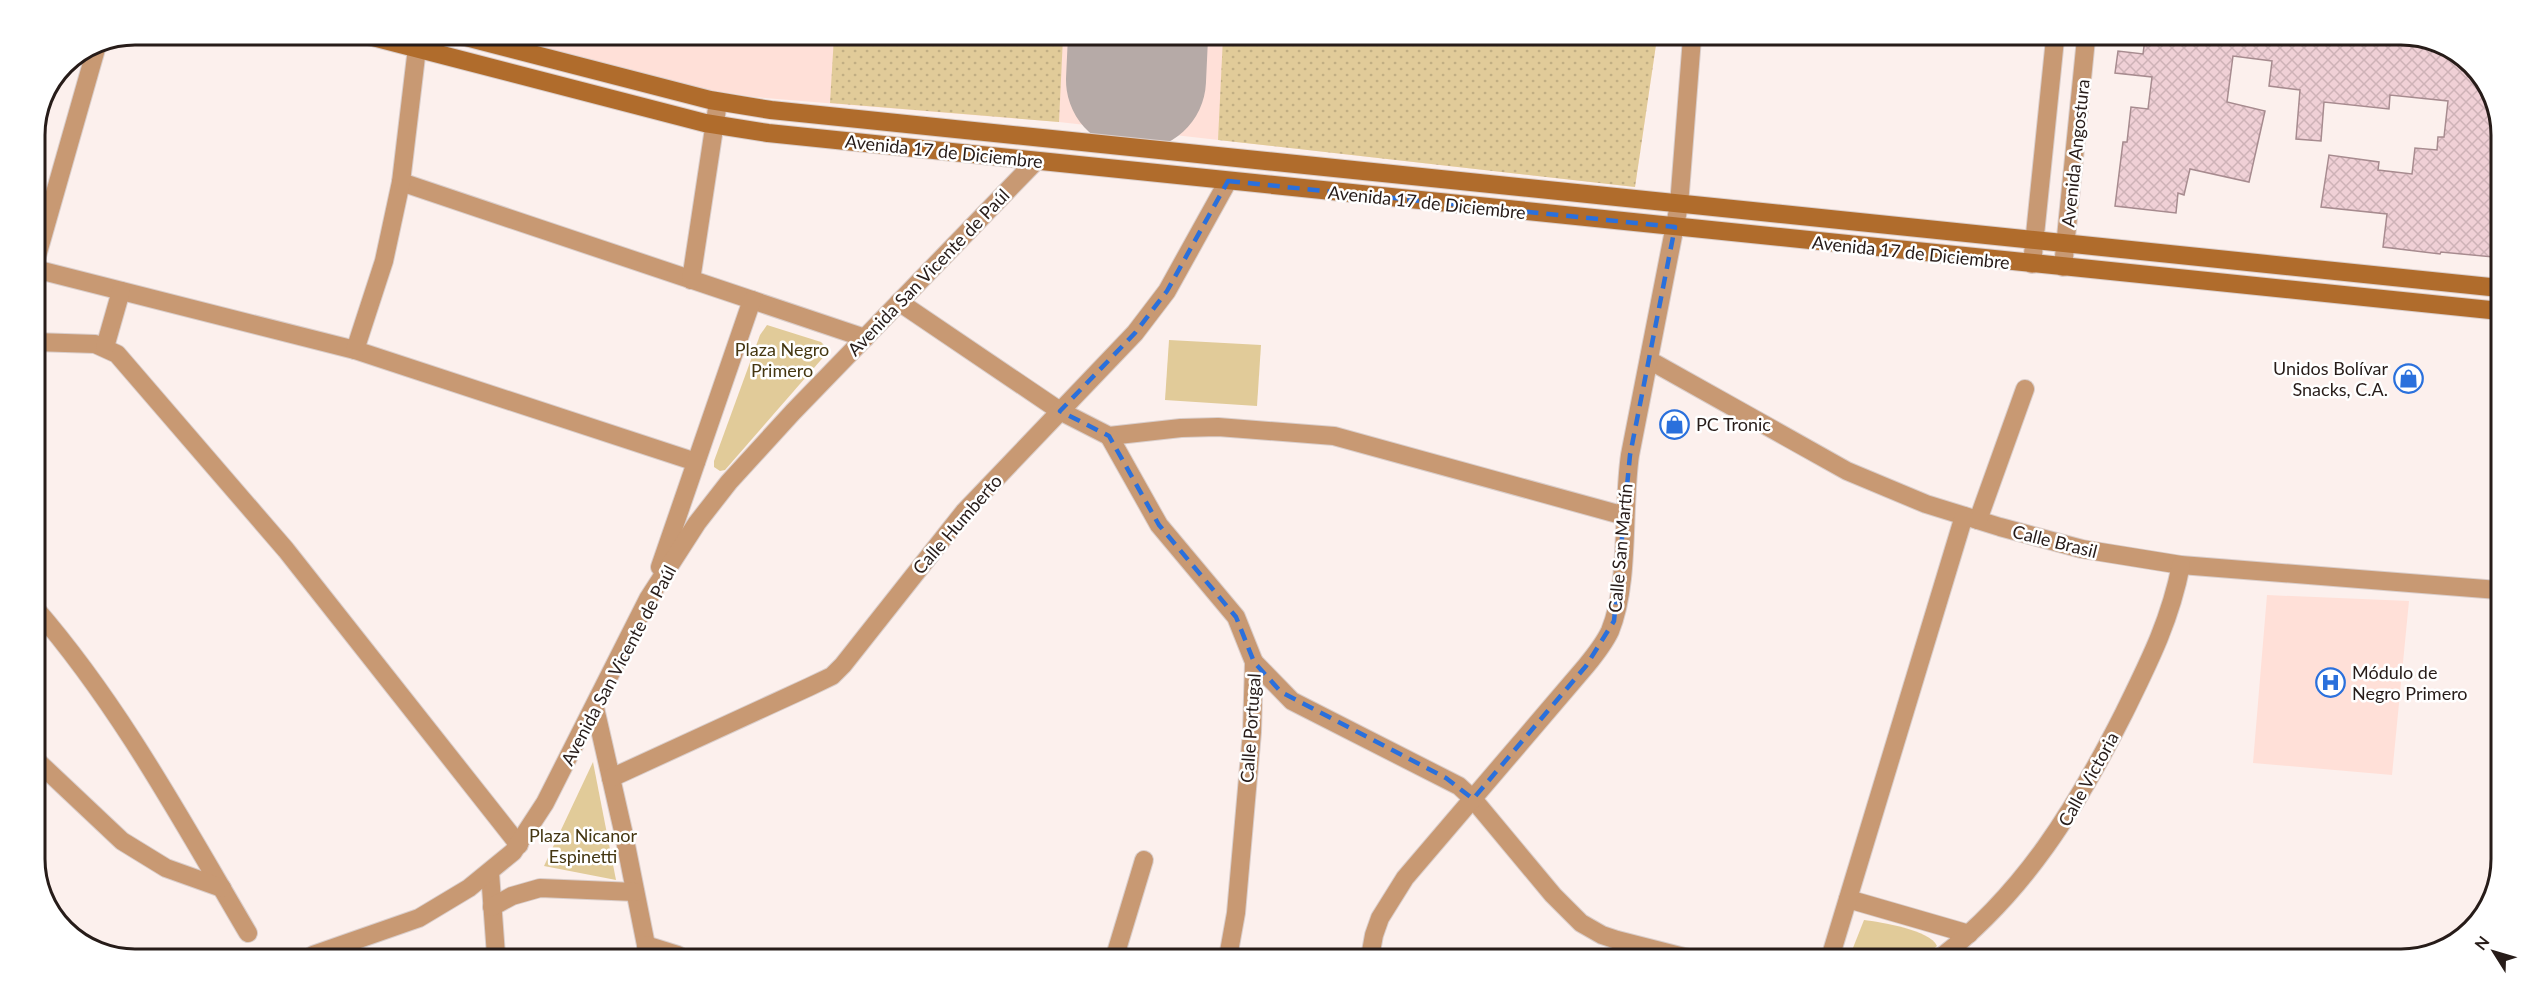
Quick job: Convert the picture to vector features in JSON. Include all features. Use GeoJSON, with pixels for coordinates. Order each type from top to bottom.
{"type":"FeatureCollection","features":[{"type":"Feature","properties":{"kind":"street","name":"Avenida 17 de Diciembre"},"geometry":{"type":"LineString","coordinates":[[405,45],[714,124],[768,133],[2491,310]]}},
{"type":"Feature","properties":{"kind":"street","name":"Avenida 17 de Diciembre"},"geometry":{"type":"LineString","coordinates":[[497,45],[718,102],[783,111],[2491,287]]}},
{"type":"Feature","properties":{"kind":"street","name":"Calle San Martín"},"geometry":{"type":"LineString","coordinates":[[1371,949],[1374,935],[1389,901],[1431,845],[1515,752],[1604,643],[1614,621],[1624,550],[1627,476],[1679,205],[1691,45]]}},
{"type":"Feature","properties":{"kind":"street","name":"Avenida Angostura"},"geometry":{"type":"LineString","coordinates":[[2032,264],[2054,45]]}},
{"type":"Feature","properties":{"kind":"street","name":"Avenida Angostura"},"geometry":{"type":"LineString","coordinates":[[2063,267],[2085,45]]}},
{"type":"Feature","properties":{"kind":"street"},"geometry":{"type":"LineString","coordinates":[[355,350],[384,261],[402,182],[417,48]]}},
{"type":"Feature","properties":{"kind":"street"},"geometry":{"type":"LineString","coordinates":[[45,227],[94,55]]}},
{"type":"Feature","properties":{"kind":"street"},"geometry":{"type":"LineString","coordinates":[[691,280],[718,102]]}},
{"type":"Feature","properties":{"kind":"street","name":"Avenida San Vicente de Paúl"},"geometry":{"type":"LineString","coordinates":[[330,949],[419,918],[452,900],[490,873],[519,845],[545,803],[648,600],[677,553],[729,482],[1035,161]]}},
{"type":"Feature","properties":{"kind":"street","name":"Calle Humberto"},"geometry":{"type":"LineString","coordinates":[[611,778],[832,676],[857,650],[958,519],[1136,333],[1200,235],[1228,181]]}},
{"type":"Feature","properties":{"kind":"street"},"geometry":{"type":"LineString","coordinates":[[402,182],[865,338]]}},
{"type":"Feature","properties":{"kind":"street"},"geometry":{"type":"LineString","coordinates":[[45,272],[355,350],[696,462]]}},
{"type":"Feature","properties":{"kind":"street"},"geometry":{"type":"LineString","coordinates":[[105,347],[121,291]]}},
{"type":"Feature","properties":{"kind":"street"},"geometry":{"type":"LineString","coordinates":[[648,600],[752,300]]}},
{"type":"Feature","properties":{"kind":"street"},"geometry":{"type":"LineString","coordinates":[[899,302],[1060,411],[1109,436],[1181,428],[1218,427],[1334,436],[1625,516]]}},
{"type":"Feature","properties":{"kind":"street"},"geometry":{"type":"LineString","coordinates":[[45,342],[86,342],[105,347],[117,354],[286,550],[519,845]]}},
{"type":"Feature","properties":{"kind":"street","name":"Calle Brasil"},"geometry":{"type":"LineString","coordinates":[[1649,360],[1847,471],[1926,504],[2082,549],[2181,565],[2491,589]]}},
{"type":"Feature","properties":{"kind":"street"},"geometry":{"type":"LineString","coordinates":[[1833,949],[1971,518],[2025,389]]}},
{"type":"Feature","properties":{"kind":"street","name":"Calle Portugal"},"geometry":{"type":"LineString","coordinates":[[1109,436],[1159,525],[1236,617],[1254,662],[1251,732],[1236,913],[1229,949]]}},
{"type":"Feature","properties":{"kind":"street","name":"Calle Victoria"},"geometry":{"type":"LineString","coordinates":[[1951,949],[2012,891],[2039,858],[2074,806],[2105,750],[2158,643],[2174,598],[2181,565]]}},
{"type":"Feature","properties":{"kind":"street"},"geometry":{"type":"LineString","coordinates":[[45,629],[98,688],[126,730],[248,933]]}},
{"type":"Feature","properties":{"kind":"street"},"geometry":{"type":"LineString","coordinates":[[1254,662],[1292,701],[1459,786],[1473,799],[1553,896],[1581,923],[1602,935],[1652,949]]}},
{"type":"Feature","properties":{"kind":"street"},"geometry":{"type":"LineString","coordinates":[[595,708],[647,949]]}},
{"type":"Feature","properties":{"kind":"street"},"geometry":{"type":"LineString","coordinates":[[45,768],[122,841],[166,868],[222,888]]}},
{"type":"Feature","properties":{"kind":"street"},"geometry":{"type":"LineString","coordinates":[[1117,949],[1144,860]]}},
{"type":"Feature","properties":{"kind":"street"},"geometry":{"type":"LineString","coordinates":[[490,873],[496,949]]}},
{"type":"Feature","properties":{"kind":"street"},"geometry":{"type":"LineString","coordinates":[[492,907],[518,894],[540,888],[635,892]]}},
{"type":"Feature","properties":{"kind":"street"},"geometry":{"type":"LineString","coordinates":[[1848,899],[1969,934]]}},
{"type":"Feature","properties":{"kind":"highlighted area"},"geometry":{"type":"Polygon","coordinates":[[[1228,181],[1675,227],[1630,455],[1614,621],[1586,666],[1473,799],[1446,778],[1281,692],[1254,662],[1236,617],[1159,525],[1109,436],[1060,411],[1135,333],[1167,291],[1228,181]]]}},
{"type":"Feature","properties":{"kind":"shaded area"},"geometry":{"type":"Polygon","coordinates":[[[531,45],[1656,45],[1635,187],[1059,122],[754,97],[707,90],[531,45]]]}},
{"type":"Feature","properties":{"kind":"shaded area","name":"Módulo de Negro Primero"},"geometry":{"type":"Polygon","coordinates":[[[2267,595],[2409,601],[2392,775],[2253,763],[2267,595]]]}},
{"type":"Feature","properties":{"kind":"green space"},"geometry":{"type":"Polygon","coordinates":[[[833,45],[1063,45],[1059,122],[830,103],[833,45]]]}},
{"type":"Feature","properties":{"kind":"green space"},"geometry":{"type":"Polygon","coordinates":[[[1223,45],[1656,45],[1635,187],[1218,140],[1223,45]]]}},
{"type":"Feature","properties":{"kind":"green space","name":"Plaza Negro Primero"},"geometry":{"type":"Polygon","coordinates":[[[767,325],[821,342],[827,348],[827,353],[725,470],[720,471],[714,467],[714,461],[760,335],[767,325]]]}},
{"type":"Feature","properties":{"kind":"green space"},"geometry":{"type":"Polygon","coordinates":[[[1169,340],[1261,345],[1257,406],[1165,400],[1169,340]]]}},
{"type":"Feature","properties":{"kind":"green space","name":"Plaza Nicanor Espinetti"},"geometry":{"type":"Polygon","coordinates":[[[593,762],[616,880],[544,866],[593,762]]]}},
{"type":"Feature","properties":{"kind":"green space"},"geometry":{"type":"Polygon","coordinates":[[[1864,920],[1915,931],[1933,940],[1937,946],[1934,949],[1853,949],[1864,920]]]}},
{"type":"Feature","properties":{"kind":"building"},"geometry":{"type":"Polygon","coordinates":[[[2144,45],[2401,45],[2430,50],[2446,57],[2465,71],[2472,80],[2484,101],[2489,118],[2491,129],[2491,257],[2441,252],[2440,254],[2383,247],[2387,214],[2321,207],[2329,155],[2379,162],[2378,170],[2412,174],[2415,148],[2437,150],[2438,137],[2444,137],[2448,101],[2390,95],[2389,109],[2324,102],[2321,141],[2296,139],[2300,90],[2269,86],[2272,61],[2233,56],[2227,102],[2265,111],[2249,182],[2190,169],[2184,195],[2178,193],[2176,213],[2115,206],[2123,142],[2127,142],[2131,107],[2148,109],[2152,77],[2115,73],[2118,51],[2143,54],[2144,45]]]}},
{"type":"Feature","properties":{"kind":"runway"},"geometry":{"type":"LineString","coordinates":[[1136,80],[1138,45]]}},
{"type":"Feature","properties":{"kind":"place","name":"Unidos Bolívar Snacks, C.A."},"geometry":{"type":"Point","coordinates":[2409,378]}},
{"type":"Feature","properties":{"kind":"place","name":"PC Tronic"},"geometry":{"type":"Point","coordinates":[1675,424]}},
{"type":"Feature","properties":{"kind":"place","name":"Módulo de Negro Primero"},"geometry":{"type":"Point","coordinates":[2331,682]}}]}
